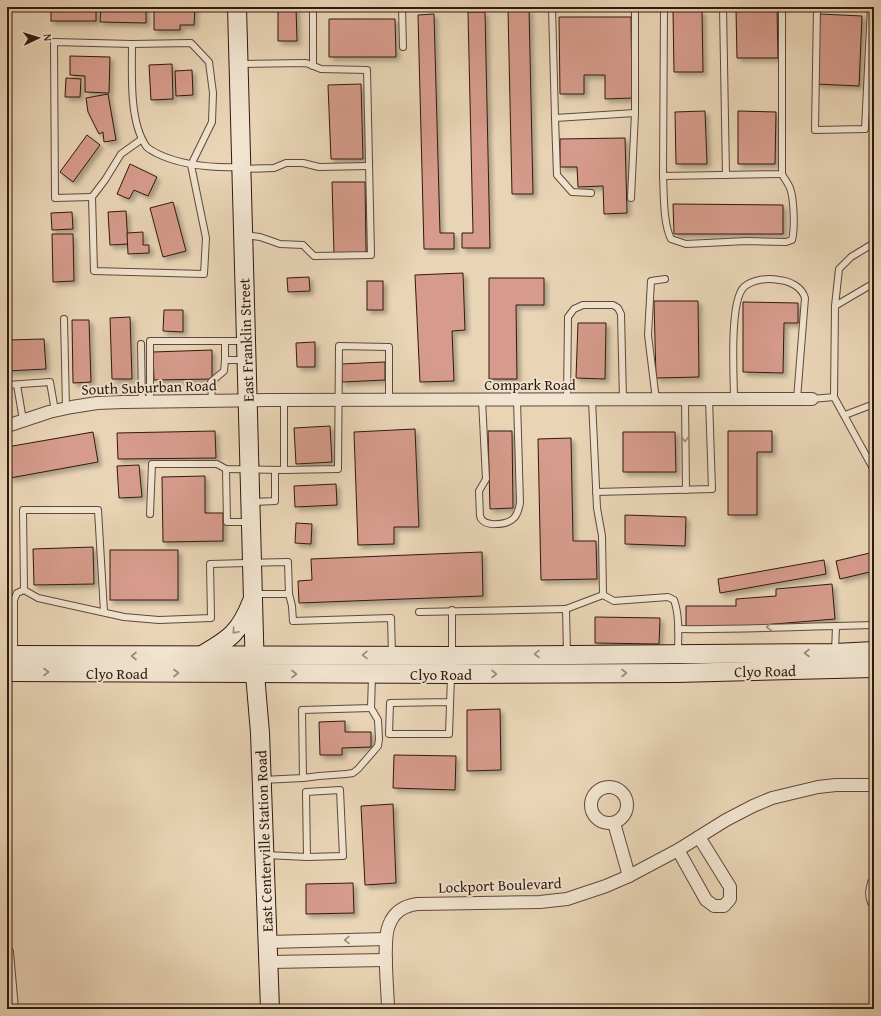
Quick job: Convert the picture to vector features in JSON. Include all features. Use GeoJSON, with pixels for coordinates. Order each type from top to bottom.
{"type":"FeatureCollection","features":[{"type":"Feature","properties":{"kind":"street","name":"East Franklin Street"},"geometry":{"type":"LineString","coordinates":[[237,7],[255,656],[254,674]]}},
{"type":"Feature","properties":{"kind":"street","name":"Compark Road"},"geometry":{"type":"LineString","coordinates":[[248,400],[812,399]]}},
{"type":"Feature","properties":{"kind":"street","name":"South Suburban Road"},"geometry":{"type":"LineString","coordinates":[[7,426],[60,410],[97,403],[248,400]]}},
{"type":"Feature","properties":{"kind":"street"},"geometry":{"type":"LineString","coordinates":[[201,656],[224,642],[235,632],[246,616],[253,596]]}},
{"type":"Feature","properties":{"kind":"street","name":"Clyo Road"},"geometry":{"type":"LineString","coordinates":[[835,661],[874,651]]}},
{"type":"Feature","properties":{"kind":"street","name":"Clyo Road"},"geometry":{"type":"LineString","coordinates":[[10,655],[452,656],[568,654],[678,663]]}},
{"type":"Feature","properties":{"kind":"street","name":"Clyo Road"},"geometry":{"type":"LineString","coordinates":[[7,672],[451,674],[678,663],[835,661],[874,668]]}},
{"type":"Feature","properties":{"kind":"street","name":"East Centerville Station Road"},"geometry":{"type":"LineString","coordinates":[[254,674],[260,733],[270,1009]]}},
{"type":"Feature","properties":{"kind":"street","name":"Lockport Boulevard"},"geometry":{"type":"LineString","coordinates":[[388,1009],[386,939],[388,926],[392,918],[401,908],[406,905],[540,902],[584,894],[629,876],[678,850],[726,820],[772,798],[818,787],[836,785],[874,785]]}},
{"type":"Feature","properties":{"kind":"street"},"geometry":{"type":"LineString","coordinates":[[614,823],[629,876]]}},
{"type":"Feature","properties":{"kind":"street"},"geometry":{"type":"LineString","coordinates":[[678,850],[706,900],[714,906],[724,906],[730,899],[730,887],[699,837]]}},
{"type":"Feature","properties":{"kind":"street"},"geometry":{"type":"LineString","coordinates":[[874,883],[872,889],[874,902]]}},
{"type":"Feature","properties":{"kind":"street"},"geometry":{"type":"LineString","coordinates":[[268,942],[386,939]]}},
{"type":"Feature","properties":{"kind":"street"},"geometry":{"type":"LineString","coordinates":[[7,952],[12,1009]]}},
{"type":"Feature","properties":{"kind":"street"},"geometry":{"type":"LineString","coordinates":[[269,962],[386,960]]}},
{"type":"Feature","properties":{"kind":"lane"},"geometry":{"type":"LineString","coordinates":[[313,7],[313,66]]}},
{"type":"Feature","properties":{"kind":"lane"},"geometry":{"type":"LineString","coordinates":[[402,7],[403,47]]}},
{"type":"Feature","properties":{"kind":"lane"},"geometry":{"type":"LineString","coordinates":[[552,7],[557,175],[572,192],[591,193]]}},
{"type":"Feature","properties":{"kind":"lane"},"geometry":{"type":"LineString","coordinates":[[631,198],[635,113],[635,7]]}},
{"type":"Feature","properties":{"kind":"lane"},"geometry":{"type":"LineString","coordinates":[[664,7],[663,176],[666,220],[668,233],[671,239],[686,244],[747,241],[786,242],[792,240],[794,233],[790,189],[782,174],[782,7]]}},
{"type":"Feature","properties":{"kind":"lane"},"geometry":{"type":"LineString","coordinates":[[723,7],[726,175]]}},
{"type":"Feature","properties":{"kind":"lane"},"geometry":{"type":"LineString","coordinates":[[817,7],[815,130],[865,129],[871,7]]}},
{"type":"Feature","properties":{"kind":"lane"},"geometry":{"type":"LineString","coordinates":[[92,197],[55,198],[54,42],[132,44],[191,43],[209,62],[213,93],[212,122],[192,165],[206,238],[204,274],[94,271],[92,197],[105,180],[121,154],[142,138]]}},
{"type":"Feature","properties":{"kind":"lane"},"geometry":{"type":"LineString","coordinates":[[132,44],[132,77],[135,121],[146,148],[165,157],[192,165],[216,168],[274,168],[286,163],[319,167],[369,166]]}},
{"type":"Feature","properties":{"kind":"lane"},"geometry":{"type":"LineString","coordinates":[[239,64],[306,63],[321,69],[367,70],[371,255],[314,256],[303,246],[280,244],[260,236],[243,235]]}},
{"type":"Feature","properties":{"kind":"lane"},"geometry":{"type":"LineString","coordinates":[[555,118],[635,113]]}},
{"type":"Feature","properties":{"kind":"lane"},"geometry":{"type":"LineString","coordinates":[[663,176],[782,174]]}},
{"type":"Feature","properties":{"kind":"lane"},"geometry":{"type":"LineString","coordinates":[[874,244],[851,257],[839,268],[835,306],[834,397],[874,470]]}},
{"type":"Feature","properties":{"kind":"lane"},"geometry":{"type":"LineString","coordinates":[[656,400],[648,335],[651,281],[665,279]]}},
{"type":"Feature","properties":{"kind":"lane"},"geometry":{"type":"LineString","coordinates":[[734,399],[736,304],[739,295],[750,283],[770,279],[782,280],[794,284],[803,291],[805,298],[797,399]]}},
{"type":"Feature","properties":{"kind":"lane"},"geometry":{"type":"LineString","coordinates":[[835,306],[874,284]]}},
{"type":"Feature","properties":{"kind":"lane"},"geometry":{"type":"LineString","coordinates":[[567,400],[568,317],[574,309],[583,305],[613,305],[618,308],[621,314],[622,400]]}},
{"type":"Feature","properties":{"kind":"lane"},"geometry":{"type":"LineString","coordinates":[[60,410],[64,319]]}},
{"type":"Feature","properties":{"kind":"lane"},"geometry":{"type":"LineString","coordinates":[[146,402],[150,341],[246,341]]}},
{"type":"Feature","properties":{"kind":"lane"},"geometry":{"type":"LineString","coordinates":[[212,401],[211,382],[224,372],[225,341]]}},
{"type":"Feature","properties":{"kind":"lane"},"geometry":{"type":"LineString","coordinates":[[141,344],[146,402]]}},
{"type":"Feature","properties":{"kind":"lane"},"geometry":{"type":"LineString","coordinates":[[150,514],[152,464],[217,464],[226,469],[338,469],[339,346],[389,347],[388,400]]}},
{"type":"Feature","properties":{"kind":"lane"},"geometry":{"type":"LineString","coordinates":[[225,360],[246,360]]}},
{"type":"Feature","properties":{"kind":"lane"},"geometry":{"type":"LineString","coordinates":[[7,385],[50,382],[60,410]]}},
{"type":"Feature","properties":{"kind":"lane"},"geometry":{"type":"LineString","coordinates":[[17,385],[24,420]]}},
{"type":"Feature","properties":{"kind":"lane"},"geometry":{"type":"LineString","coordinates":[[812,399],[834,397]]}},
{"type":"Feature","properties":{"kind":"lane"},"geometry":{"type":"LineString","coordinates":[[284,400],[284,470]]}},
{"type":"Feature","properties":{"kind":"lane"},"geometry":{"type":"LineString","coordinates":[[482,400],[486,479],[479,491],[480,516],[481,520],[491,524],[504,523],[514,518],[520,503],[517,400]]}},
{"type":"Feature","properties":{"kind":"lane"},"geometry":{"type":"LineString","coordinates":[[592,400],[596,508],[602,536],[603,595]]}},
{"type":"Feature","properties":{"kind":"lane"},"geometry":{"type":"LineString","coordinates":[[685,400],[686,490]]}},
{"type":"Feature","properties":{"kind":"lane"},"geometry":{"type":"LineString","coordinates":[[596,492],[712,489],[708,400]]}},
{"type":"Feature","properties":{"kind":"lane"},"geometry":{"type":"LineString","coordinates":[[845,415],[874,404]]}},
{"type":"Feature","properties":{"kind":"lane"},"geometry":{"type":"LineString","coordinates":[[226,469],[227,522],[251,522]]}},
{"type":"Feature","properties":{"kind":"lane"},"geometry":{"type":"LineString","coordinates":[[250,502],[276,501],[275,470]]}},
{"type":"Feature","properties":{"kind":"lane"},"geometry":{"type":"LineString","coordinates":[[24,590],[23,510],[98,510],[104,612]]}},
{"type":"Feature","properties":{"kind":"lane"},"geometry":{"type":"LineString","coordinates":[[24,590],[38,598],[104,612],[124,618],[159,620],[211,618],[210,564],[288,562],[289,594],[292,606],[293,621],[391,618],[392,655]]}},
{"type":"Feature","properties":{"kind":"lane"},"geometry":{"type":"LineString","coordinates":[[10,655],[10,614],[17,593],[24,590]]}},
{"type":"Feature","properties":{"kind":"lane"},"geometry":{"type":"LineString","coordinates":[[253,596],[289,594]]}},
{"type":"Feature","properties":{"kind":"lane"},"geometry":{"type":"LineString","coordinates":[[419,612],[452,610],[566,609],[603,595],[614,601],[668,597],[674,600],[677,607],[678,663]]}},
{"type":"Feature","properties":{"kind":"lane"},"geometry":{"type":"LineString","coordinates":[[566,609],[568,654]]}},
{"type":"Feature","properties":{"kind":"lane"},"geometry":{"type":"LineString","coordinates":[[452,610],[452,656]]}},
{"type":"Feature","properties":{"kind":"lane"},"geometry":{"type":"LineString","coordinates":[[678,629],[736,630],[775,627],[874,625]]}},
{"type":"Feature","properties":{"kind":"lane"},"geometry":{"type":"LineString","coordinates":[[835,661],[836,626]]}},
{"type":"Feature","properties":{"kind":"lane"},"geometry":{"type":"LineString","coordinates":[[261,780],[346,774],[353,773],[358,769],[378,746],[378,720],[371,708],[372,674]]}},
{"type":"Feature","properties":{"kind":"lane"},"geometry":{"type":"LineString","coordinates":[[450,702],[390,703],[390,734],[449,734],[451,674]]}},
{"type":"Feature","properties":{"kind":"lane"},"geometry":{"type":"LineString","coordinates":[[304,778],[302,710],[371,708]]}},
{"type":"Feature","properties":{"kind":"lane"},"geometry":{"type":"LineString","coordinates":[[264,855],[307,857],[343,856],[340,790],[306,792],[307,857]]}},
{"type":"Feature","properties":{"kind":"building"},"geometry":{"type":"Polygon","coordinates":[[[51,7],[96,7],[96,21],[51,21],[51,7]]]}},
{"type":"Feature","properties":{"kind":"building"},"geometry":{"type":"Polygon","coordinates":[[[101,7],[146,7],[146,23],[100,22],[101,7]]]}},
{"type":"Feature","properties":{"kind":"building"},"geometry":{"type":"Polygon","coordinates":[[[176,7],[195,7],[194,25],[180,25],[180,30],[154,30],[154,9],[176,10],[176,7]]]}},
{"type":"Feature","properties":{"kind":"building"},"geometry":{"type":"Polygon","coordinates":[[[278,7],[296,7],[297,41],[278,41],[278,7]]]}},
{"type":"Feature","properties":{"kind":"building"},"geometry":{"type":"Polygon","coordinates":[[[777,8],[778,58],[737,58],[736,9],[777,8]]]}},
{"type":"Feature","properties":{"kind":"building"},"geometry":{"type":"Polygon","coordinates":[[[508,9],[529,9],[533,194],[512,194],[508,9]]]}},
{"type":"Feature","properties":{"kind":"building"},"geometry":{"type":"Polygon","coordinates":[[[673,11],[702,11],[703,72],[674,72],[673,11]]]}},
{"type":"Feature","properties":{"kind":"building"},"geometry":{"type":"Polygon","coordinates":[[[468,12],[485,12],[490,248],[462,248],[462,233],[473,233],[468,12]]]}},
{"type":"Feature","properties":{"kind":"building"},"geometry":{"type":"Polygon","coordinates":[[[434,14],[440,233],[454,233],[454,249],[424,249],[418,15],[434,14]]]}},
{"type":"Feature","properties":{"kind":"building"},"geometry":{"type":"Polygon","coordinates":[[[820,14],[862,16],[859,86],[816,84],[820,14]]]}},
{"type":"Feature","properties":{"kind":"building"},"geometry":{"type":"Polygon","coordinates":[[[559,17],[631,17],[632,98],[605,99],[605,75],[584,75],[584,94],[560,94],[559,17]]]}},
{"type":"Feature","properties":{"kind":"building"},"geometry":{"type":"Polygon","coordinates":[[[329,19],[395,19],[396,57],[329,57],[329,19]]]}},
{"type":"Feature","properties":{"kind":"building"},"geometry":{"type":"Polygon","coordinates":[[[70,56],[110,57],[109,93],[85,92],[85,76],[70,75],[70,56]]]}},
{"type":"Feature","properties":{"kind":"building"},"geometry":{"type":"Polygon","coordinates":[[[172,64],[173,99],[151,100],[149,65],[172,64]]]}},
{"type":"Feature","properties":{"kind":"building"},"geometry":{"type":"Polygon","coordinates":[[[192,70],[193,95],[176,96],[175,71],[192,70]]]}},
{"type":"Feature","properties":{"kind":"building"},"geometry":{"type":"Polygon","coordinates":[[[66,78],[81,79],[80,97],[65,97],[66,78]]]}},
{"type":"Feature","properties":{"kind":"building"},"geometry":{"type":"Polygon","coordinates":[[[361,84],[363,159],[331,159],[328,85],[361,84]]]}},
{"type":"Feature","properties":{"kind":"building"},"geometry":{"type":"Polygon","coordinates":[[[108,94],[116,140],[104,142],[103,132],[99,134],[88,112],[86,98],[108,94]]]}},
{"type":"Feature","properties":{"kind":"building"},"geometry":{"type":"Polygon","coordinates":[[[705,111],[707,164],[676,164],[675,112],[705,111]]]}},
{"type":"Feature","properties":{"kind":"building"},"geometry":{"type":"Polygon","coordinates":[[[738,111],[776,112],[775,164],[738,164],[738,111]]]}},
{"type":"Feature","properties":{"kind":"building"},"geometry":{"type":"Polygon","coordinates":[[[87,135],[100,145],[73,182],[60,172],[87,135]]]}},
{"type":"Feature","properties":{"kind":"building"},"geometry":{"type":"Polygon","coordinates":[[[625,138],[627,213],[604,214],[603,186],[578,187],[577,167],[560,167],[560,139],[625,138]]]}},
{"type":"Feature","properties":{"kind":"building"},"geometry":{"type":"Polygon","coordinates":[[[130,164],[157,177],[148,196],[134,190],[129,199],[117,194],[130,164]]]}},
{"type":"Feature","properties":{"kind":"building"},"geometry":{"type":"Polygon","coordinates":[[[332,182],[365,182],[366,253],[334,254],[332,182]]]}},
{"type":"Feature","properties":{"kind":"building"},"geometry":{"type":"Polygon","coordinates":[[[173,202],[186,251],[163,257],[150,208],[173,202]]]}},
{"type":"Feature","properties":{"kind":"building"},"geometry":{"type":"Polygon","coordinates":[[[673,204],[783,205],[783,234],[674,234],[673,204]]]}},
{"type":"Feature","properties":{"kind":"building"},"geometry":{"type":"Polygon","coordinates":[[[126,211],[128,244],[110,245],[108,212],[126,211]]]}},
{"type":"Feature","properties":{"kind":"building"},"geometry":{"type":"Polygon","coordinates":[[[72,212],[73,229],[52,230],[51,213],[72,212]]]}},
{"type":"Feature","properties":{"kind":"building"},"geometry":{"type":"Polygon","coordinates":[[[143,232],[143,245],[149,245],[149,253],[128,254],[127,233],[143,232]]]}},
{"type":"Feature","properties":{"kind":"building"},"geometry":{"type":"Polygon","coordinates":[[[52,234],[73,234],[74,281],[53,282],[52,234]]]}},
{"type":"Feature","properties":{"kind":"building"},"geometry":{"type":"Polygon","coordinates":[[[463,273],[465,330],[452,331],[454,381],[420,382],[415,275],[463,273]]]}},
{"type":"Feature","properties":{"kind":"building"},"geometry":{"type":"Polygon","coordinates":[[[309,277],[310,291],[288,292],[287,278],[309,277]]]}},
{"type":"Feature","properties":{"kind":"building"},"geometry":{"type":"Polygon","coordinates":[[[489,278],[544,278],[544,305],[516,305],[517,379],[489,379],[489,278]]]}},
{"type":"Feature","properties":{"kind":"building"},"geometry":{"type":"Polygon","coordinates":[[[367,281],[383,281],[383,310],[367,310],[367,281]]]}},
{"type":"Feature","properties":{"kind":"building"},"geometry":{"type":"Polygon","coordinates":[[[654,301],[698,301],[699,377],[656,378],[654,301]]]}},
{"type":"Feature","properties":{"kind":"building"},"geometry":{"type":"Polygon","coordinates":[[[743,302],[798,303],[798,323],[784,323],[783,373],[743,372],[743,302]]]}},
{"type":"Feature","properties":{"kind":"building"},"geometry":{"type":"Polygon","coordinates":[[[164,310],[183,310],[183,332],[163,331],[164,310]]]}},
{"type":"Feature","properties":{"kind":"building"},"geometry":{"type":"Polygon","coordinates":[[[130,317],[132,379],[112,379],[110,318],[130,317]]]}},
{"type":"Feature","properties":{"kind":"building"},"geometry":{"type":"Polygon","coordinates":[[[72,320],[89,320],[91,382],[73,383],[72,320]]]}},
{"type":"Feature","properties":{"kind":"building"},"geometry":{"type":"Polygon","coordinates":[[[578,323],[606,323],[605,379],[576,378],[578,323]]]}},
{"type":"Feature","properties":{"kind":"building"},"geometry":{"type":"Polygon","coordinates":[[[44,339],[46,369],[7,371],[7,340],[44,339]]]}},
{"type":"Feature","properties":{"kind":"building"},"geometry":{"type":"Polygon","coordinates":[[[315,342],[315,367],[297,367],[296,343],[315,342]]]}},
{"type":"Feature","properties":{"kind":"building"},"geometry":{"type":"Polygon","coordinates":[[[212,350],[212,379],[154,380],[153,352],[212,350]]]}},
{"type":"Feature","properties":{"kind":"building"},"geometry":{"type":"Polygon","coordinates":[[[385,362],[385,380],[342,382],[341,364],[385,362]]]}},
{"type":"Feature","properties":{"kind":"building"},"geometry":{"type":"Polygon","coordinates":[[[330,426],[332,462],[296,464],[294,428],[330,426]]]}},
{"type":"Feature","properties":{"kind":"building"},"geometry":{"type":"Polygon","coordinates":[[[415,429],[419,527],[394,527],[394,544],[358,545],[354,432],[415,429]]]}},
{"type":"Feature","properties":{"kind":"building"},"geometry":{"type":"Polygon","coordinates":[[[215,431],[216,458],[118,459],[117,433],[215,431]]]}},
{"type":"Feature","properties":{"kind":"building"},"geometry":{"type":"Polygon","coordinates":[[[488,431],[512,431],[513,508],[490,509],[488,431]]]}},
{"type":"Feature","properties":{"kind":"building"},"geometry":{"type":"Polygon","coordinates":[[[728,431],[772,431],[772,452],[757,452],[757,515],[728,515],[728,431]]]}},
{"type":"Feature","properties":{"kind":"building"},"geometry":{"type":"Polygon","coordinates":[[[93,432],[98,462],[10,478],[7,447],[93,432]]]}},
{"type":"Feature","properties":{"kind":"building"},"geometry":{"type":"Polygon","coordinates":[[[623,432],[675,432],[676,472],[623,472],[623,432]]]}},
{"type":"Feature","properties":{"kind":"building"},"geometry":{"type":"Polygon","coordinates":[[[571,438],[573,541],[596,541],[597,579],[541,580],[538,439],[571,438]]]}},
{"type":"Feature","properties":{"kind":"building"},"geometry":{"type":"Polygon","coordinates":[[[139,465],[142,497],[119,498],[117,466],[139,465]]]}},
{"type":"Feature","properties":{"kind":"building"},"geometry":{"type":"Polygon","coordinates":[[[205,476],[205,513],[223,513],[223,541],[163,542],[162,477],[205,476]]]}},
{"type":"Feature","properties":{"kind":"building"},"geometry":{"type":"Polygon","coordinates":[[[336,484],[337,505],[295,507],[294,486],[336,484]]]}},
{"type":"Feature","properties":{"kind":"building"},"geometry":{"type":"Polygon","coordinates":[[[625,515],[686,517],[685,546],[625,544],[625,515]]]}},
{"type":"Feature","properties":{"kind":"building"},"geometry":{"type":"Polygon","coordinates":[[[296,523],[312,524],[311,544],[295,543],[296,523]]]}},
{"type":"Feature","properties":{"kind":"building"},"geometry":{"type":"Polygon","coordinates":[[[93,547],[94,584],[34,585],[33,549],[93,547]]]}},
{"type":"Feature","properties":{"kind":"building"},"geometry":{"type":"Polygon","coordinates":[[[110,550],[178,550],[178,600],[110,600],[110,550]]]}},
{"type":"Feature","properties":{"kind":"building"},"geometry":{"type":"Polygon","coordinates":[[[482,552],[483,596],[299,603],[298,581],[312,580],[311,559],[482,552]]]}},
{"type":"Feature","properties":{"kind":"building"},"geometry":{"type":"Polygon","coordinates":[[[874,552],[874,571],[840,579],[836,561],[874,552]]]}},
{"type":"Feature","properties":{"kind":"building"},"geometry":{"type":"Polygon","coordinates":[[[824,560],[826,574],[720,593],[718,579],[824,560]]]}},
{"type":"Feature","properties":{"kind":"building"},"geometry":{"type":"Polygon","coordinates":[[[832,584],[835,619],[738,627],[686,627],[686,606],[736,606],[736,599],[776,596],[776,589],[832,584]]]}},
{"type":"Feature","properties":{"kind":"building"},"geometry":{"type":"Polygon","coordinates":[[[595,617],[660,618],[659,644],[595,643],[595,617]]]}},
{"type":"Feature","properties":{"kind":"building"},"geometry":{"type":"Polygon","coordinates":[[[500,709],[501,770],[467,771],[467,710],[500,709]]]}},
{"type":"Feature","properties":{"kind":"building"},"geometry":{"type":"Polygon","coordinates":[[[345,721],[345,732],[371,732],[371,747],[342,748],[342,755],[320,755],[319,722],[345,721]]]}},
{"type":"Feature","properties":{"kind":"building"},"geometry":{"type":"Polygon","coordinates":[[[394,755],[456,756],[455,790],[393,788],[394,755]]]}},
{"type":"Feature","properties":{"kind":"building"},"geometry":{"type":"Polygon","coordinates":[[[393,804],[396,883],[365,885],[361,806],[393,804]]]}},
{"type":"Feature","properties":{"kind":"building"},"geometry":{"type":"Polygon","coordinates":[[[353,883],[354,913],[306,914],[306,884],[353,883]]]}}]}
